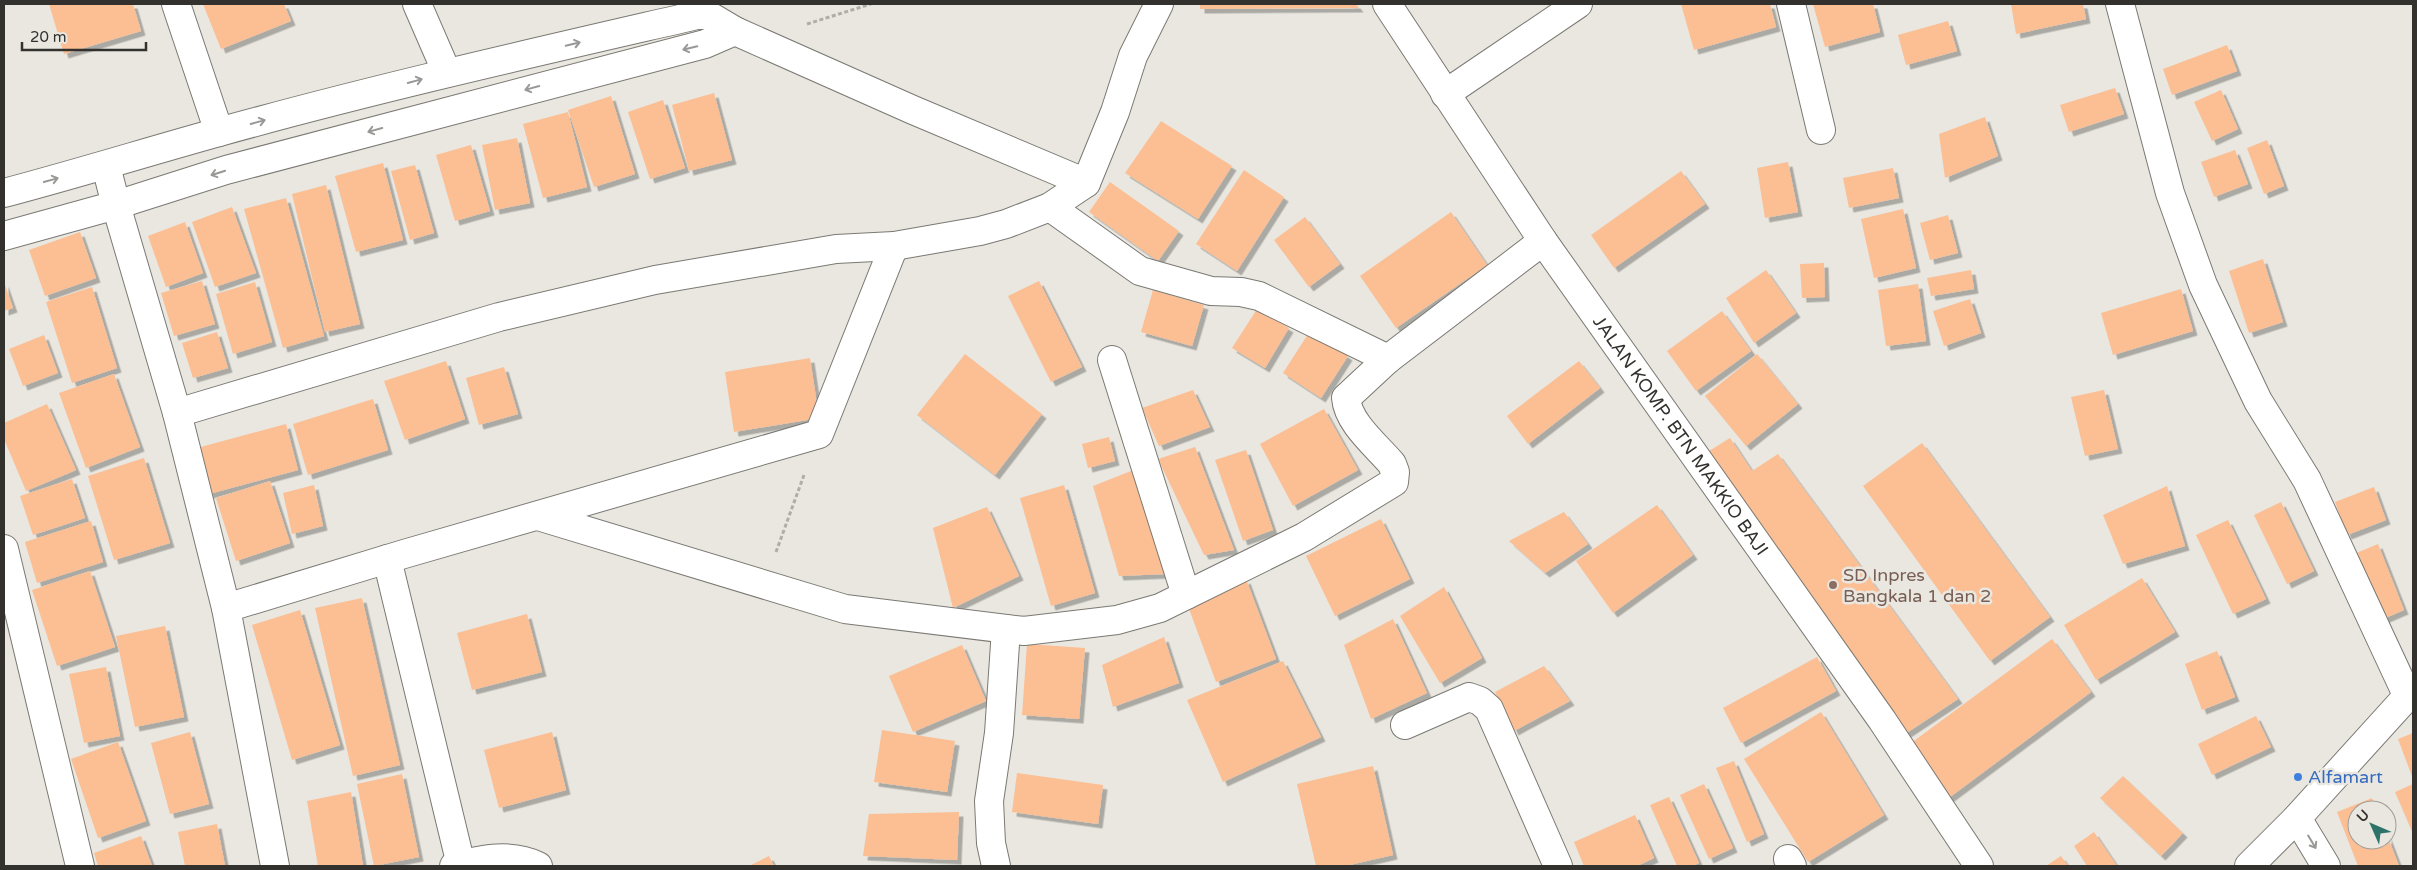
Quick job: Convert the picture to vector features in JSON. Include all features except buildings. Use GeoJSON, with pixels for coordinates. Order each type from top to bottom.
{"type":"FeatureCollection","features":[{"type":"Feature","properties":{"kind":"street"},"geometry":{"type":"LineString","coordinates":[[176,4],[219,132]]}},
{"type":"Feature","properties":{"kind":"street"},"geometry":{"type":"LineString","coordinates":[[417,4],[447,73]]}},
{"type":"Feature","properties":{"kind":"street"},"geometry":{"type":"LineString","coordinates":[[177,413],[499,316],[655,280],[836,250],[894,246],[980,231],[1006,224],[1050,207],[1086,182],[1115,112],[1133,56],[1159,4]]}},
{"type":"Feature","properties":{"kind":"street","name":"JALAN KOMP. BTN MAKKIO BAJI"},"geometry":{"type":"LineString","coordinates":[[1387,4],[1543,241],[1882,720],[1979,866]]}},
{"type":"Feature","properties":{"kind":"street"},"geometry":{"type":"LineString","coordinates":[[1445,94],[1578,4]]}},
{"type":"Feature","properties":{"kind":"street"},"geometry":{"type":"LineString","coordinates":[[1791,4],[1821,130]]}},
{"type":"Feature","properties":{"kind":"street"},"geometry":{"type":"LineString","coordinates":[[2120,4],[2170,193],[2202,285],[2258,401],[2307,480],[2411,693],[2298,818],[2264,861]]}},
{"type":"Feature","properties":{"kind":"street"},"geometry":{"type":"LineString","coordinates":[[4,193],[106,166],[219,132],[447,73],[697,15],[708,16],[912,110],[1086,182]]}},
{"type":"Feature","properties":{"kind":"street"},"geometry":{"type":"LineString","coordinates":[[4,236],[116,206],[226,170],[705,44],[746,35]]}},
{"type":"Feature","properties":{"kind":"street"},"geometry":{"type":"LineString","coordinates":[[106,166],[177,413],[226,608],[275,866]]}},
{"type":"Feature","properties":{"kind":"street"},"geometry":{"type":"LineString","coordinates":[[1050,207],[1140,271],[1211,292],[1241,292],[1260,296],[1388,359]]}},
{"type":"Feature","properties":{"kind":"street"},"geometry":{"type":"LineString","coordinates":[[538,516],[845,609],[1024,631],[1117,620],[1160,608],[1304,537],[1394,482],[1395,472],[1392,464],[1352,417],[1347,407],[1346,398],[1388,359],[1543,241]]}},
{"type":"Feature","properties":{"kind":"street"},"geometry":{"type":"LineString","coordinates":[[226,608],[387,559],[819,434],[894,246]]}},
{"type":"Feature","properties":{"kind":"street"},"geometry":{"type":"LineString","coordinates":[[1112,360],[1186,595]]}},
{"type":"Feature","properties":{"kind":"street"},"geometry":{"type":"LineString","coordinates":[[4,549],[80,866]]}},
{"type":"Feature","properties":{"kind":"street"},"geometry":{"type":"LineString","coordinates":[[387,559],[457,865],[504,857],[518,858],[538,866]]}},
{"type":"Feature","properties":{"kind":"street"},"geometry":{"type":"LineString","coordinates":[[996,866],[991,843],[989,801],[999,733],[1006,629]]}},
{"type":"Feature","properties":{"kind":"street"},"geometry":{"type":"LineString","coordinates":[[1405,725],[1470,697],[1480,701],[1489,709],[1558,866]]}},
{"type":"Feature","properties":{"kind":"street"},"geometry":{"type":"LineString","coordinates":[[2298,818],[2326,866]]}},
{"type":"Feature","properties":{"kind":"path"},"geometry":{"type":"LineString","coordinates":[[746,35],[871,4]]}},
{"type":"Feature","properties":{"kind":"path"},"geometry":{"type":"LineString","coordinates":[[764,585],[819,434]]}},
{"type":"Feature","properties":{"kind":"place","name":"SD Inpres Bangkala 1 dan 2"},"geometry":{"type":"Point","coordinates":[1833,585]}},
{"type":"Feature","properties":{"kind":"place","name":"Alfamart"},"geometry":{"type":"Point","coordinates":[2298,777]}}]}
